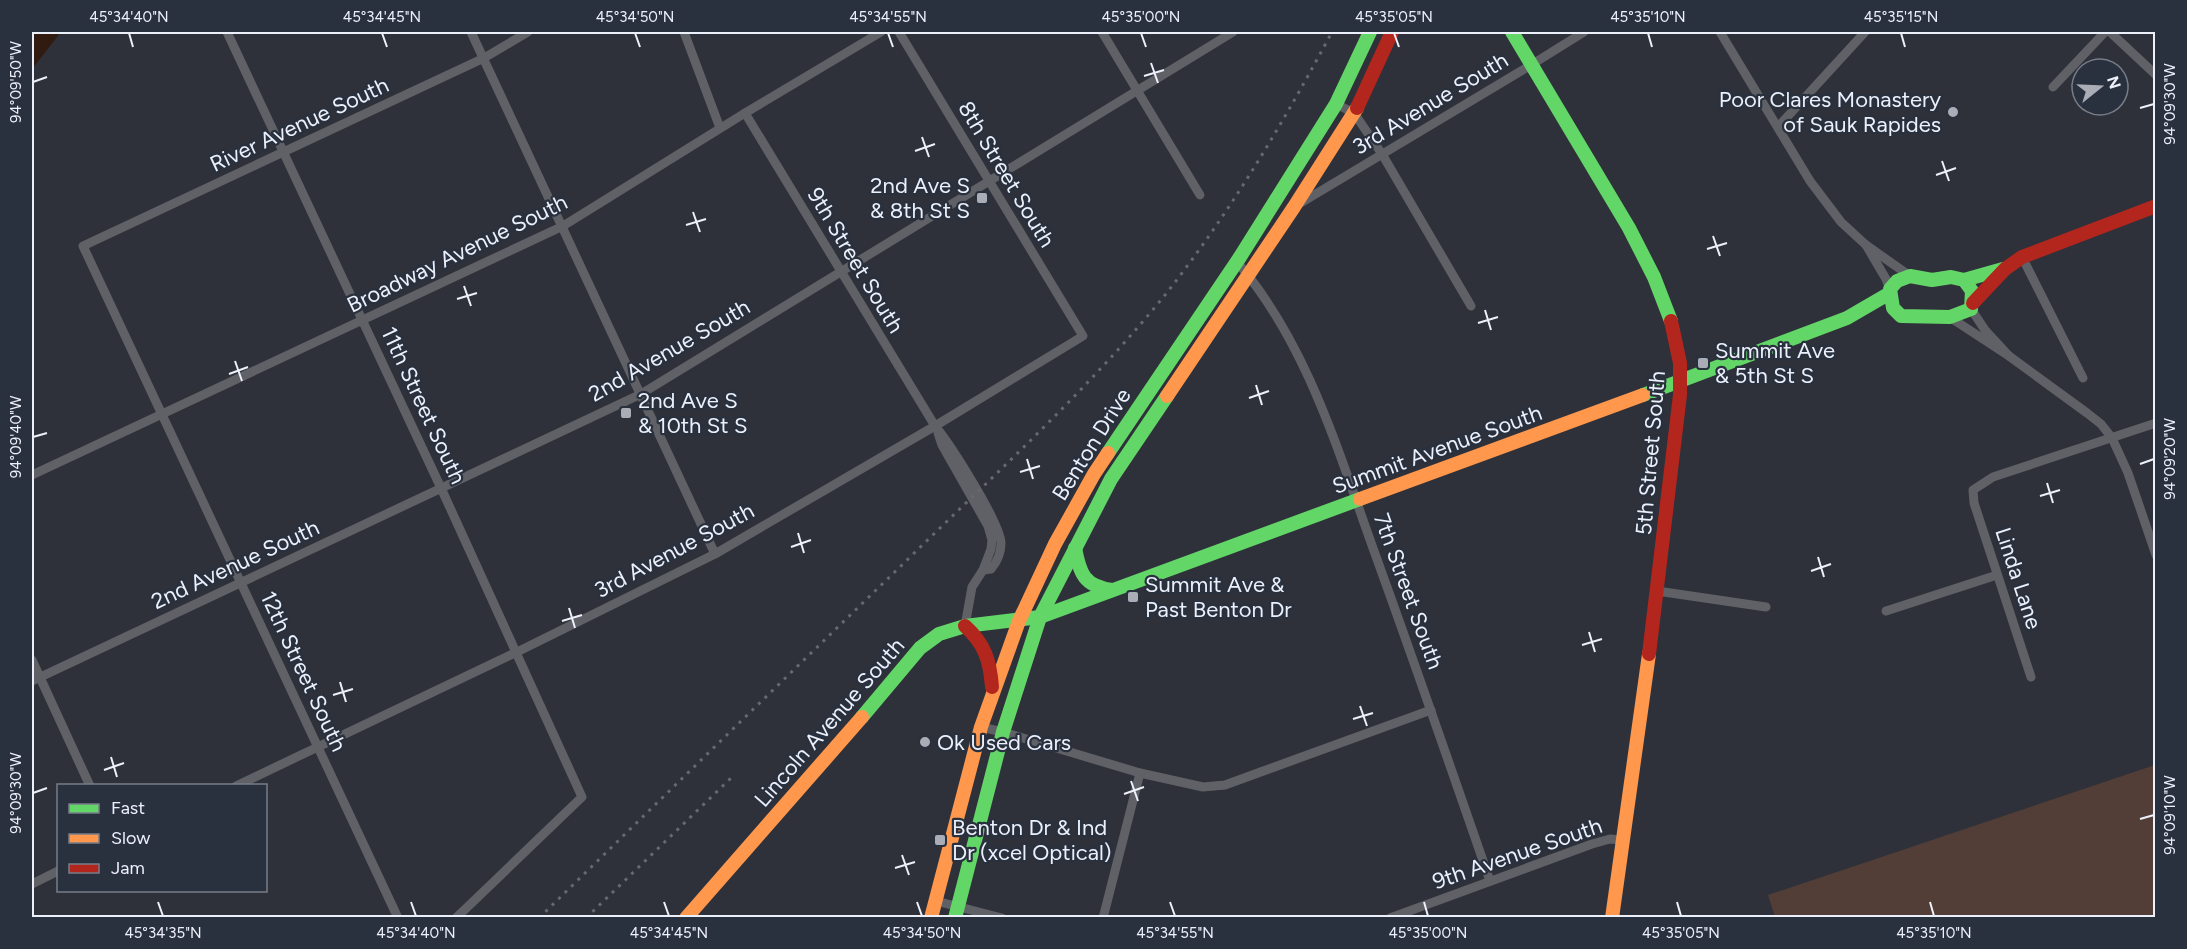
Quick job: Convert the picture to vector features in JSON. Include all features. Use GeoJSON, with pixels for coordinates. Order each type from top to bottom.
{"type":"FeatureCollection","features":[{"type":"Feature","properties":{"kind":"street","name":"11th Street South"},"geometry":{"type":"LineString","coordinates":[[227,32],[441,488],[582,797],[456,918]]}},
{"type":"Feature","properties":{"kind":"street"},"geometry":{"type":"LineString","coordinates":[[471,32],[715,554]]}},
{"type":"Feature","properties":{"kind":"street","name":"River Avenue South"},"geometry":{"type":"LineString","coordinates":[[83,246],[484,58],[528,32]]}},
{"type":"Feature","properties":{"kind":"street"},"geometry":{"type":"LineString","coordinates":[[684,32],[720,128]]}},
{"type":"Feature","properties":{"kind":"street","name":"Broadway Avenue South"},"geometry":{"type":"LineString","coordinates":[[32,475],[562,226],[881,32]]}},
{"type":"Feature","properties":{"kind":"street","name":"8th Street South"},"geometry":{"type":"LineString","coordinates":[[899,32],[1083,336]]}},
{"type":"Feature","properties":{"kind":"street"},"geometry":{"type":"LineString","coordinates":[[1102,32],[1200,195]]}},
{"type":"Feature","properties":{"kind":"street","name":"2nd Avenue South"},"geometry":{"type":"LineString","coordinates":[[35,679],[641,394],[1233,32]]}},
{"type":"Feature","properties":{"kind":"street","name":"Benton Drive"},"geometry":{"type":"LineString","coordinates":[[931,918],[981,727],[1018,621],[1055,544],[1094,474],[1237,262],[1335,104],[1370,32]]}},
{"type":"Feature","properties":{"kind":"street","name":"Benton Drive"},"geometry":{"type":"LineString","coordinates":[[956,912],[1003,732],[1040,617],[1111,479],[1294,207],[1354,113],[1392,32]]}},
{"type":"Feature","properties":{"kind":"street","name":"5th Street South"},"geometry":{"type":"LineString","coordinates":[[1512,32],[1646,260],[1658,285],[1675,339],[1681,380],[1657,591],[1612,918]]}},
{"type":"Feature","properties":{"kind":"street","name":"3rd Avenue South"},"geometry":{"type":"LineString","coordinates":[[1294,207],[1584,32]]}},
{"type":"Feature","properties":{"kind":"street"},"geometry":{"type":"LineString","coordinates":[[1720,32],[1810,181],[1828,206],[1841,222],[1866,245],[1910,276]]}},
{"type":"Feature","properties":{"kind":"street"},"geometry":{"type":"LineString","coordinates":[[1778,127],[1865,32]]}},
{"type":"Feature","properties":{"kind":"street"},"geometry":{"type":"LineString","coordinates":[[2053,87],[2105,32]]}},
{"type":"Feature","properties":{"kind":"street"},"geometry":{"type":"LineString","coordinates":[[2110,32],[2156,75]]}},
{"type":"Feature","properties":{"kind":"street"},"geometry":{"type":"LineString","coordinates":[[1335,104],[1354,113],[1382,154],[1471,306]]}},
{"type":"Feature","properties":{"kind":"street","name":"9th Street South"},"geometry":{"type":"LineString","coordinates":[[745,113],[935,426],[948,442],[998,532],[1001,543],[997,562],[991,569],[983,570],[972,587],[965,626]]}},
{"type":"Feature","properties":{"kind":"street","name":"Summit Avenue South"},"geometry":{"type":"LineString","coordinates":[[1040,617],[1847,318],[1875,311],[1912,319],[1932,315],[1951,318],[1972,306],[2005,269],[2022,257],[2156,207]]}},
{"type":"Feature","properties":{"kind":"street"},"geometry":{"type":"LineString","coordinates":[[1866,245],[1886,279],[1891,305],[1898,315]]}},
{"type":"Feature","properties":{"kind":"street","name":"12th Street South"},"geometry":{"type":"LineString","coordinates":[[83,246],[398,918]]}},
{"type":"Feature","properties":{"kind":"street"},"geometry":{"type":"LineString","coordinates":[[2022,257],[2083,378]]}},
{"type":"Feature","properties":{"kind":"street","name":"7th Street South"},"geometry":{"type":"LineString","coordinates":[[1237,262],[1287,334],[1323,407],[1490,881]]}},
{"type":"Feature","properties":{"kind":"street","name":"Summit Avenue South"},"geometry":{"type":"LineString","coordinates":[[1847,318],[1890,291],[1897,281],[1910,276],[1932,280],[1951,277],[1964,280],[2005,269]]}},
{"type":"Feature","properties":{"kind":"street"},"geometry":{"type":"LineString","coordinates":[[1964,280],[1972,291],[1972,306],[1985,330],[2008,356]]}},
{"type":"Feature","properties":{"kind":"street"},"geometry":{"type":"LineString","coordinates":[[1951,318],[2008,356],[2101,424],[2112,438],[2128,472],[2156,555]]}},
{"type":"Feature","properties":{"kind":"street","name":"3rd Avenue South"},"geometry":{"type":"LineString","coordinates":[[240,784],[517,652],[715,554],[935,426],[1083,336]]}},
{"type":"Feature","properties":{"kind":"street"},"geometry":{"type":"LineString","coordinates":[[2112,438],[2156,423]]}},
{"type":"Feature","properties":{"kind":"street","name":"Linda Lane"},"geometry":{"type":"LineString","coordinates":[[2031,677],[1974,503],[1973,490],[1993,477],[2112,438]]}},
{"type":"Feature","properties":{"kind":"street"},"geometry":{"type":"LineString","coordinates":[[1075,548],[1083,577],[1091,585],[1114,590]]}},
{"type":"Feature","properties":{"kind":"street"},"geometry":{"type":"LineString","coordinates":[[1886,611],[1997,576]]}},
{"type":"Feature","properties":{"kind":"street"},"geometry":{"type":"LineString","coordinates":[[1657,591],[1766,607]]}},
{"type":"Feature","properties":{"kind":"street","name":"Lincoln Avenue South"},"geometry":{"type":"LineString","coordinates":[[686,918],[920,648],[939,634],[965,626],[1040,617]]}},
{"type":"Feature","properties":{"kind":"street"},"geometry":{"type":"LineString","coordinates":[[965,626],[984,645],[988,655],[993,693]]}},
{"type":"Feature","properties":{"kind":"street"},"geometry":{"type":"LineString","coordinates":[[32,660],[35,679],[89,784]]}},
{"type":"Feature","properties":{"kind":"street"},"geometry":{"type":"LineString","coordinates":[[981,727],[1140,773],[1203,787],[1225,785],[1431,710]]}},
{"type":"Feature","properties":{"kind":"street"},"geometry":{"type":"LineString","coordinates":[[1103,918],[1140,773]]}},
{"type":"Feature","properties":{"kind":"street","name":"9th Avenue South"},"geometry":{"type":"LineString","coordinates":[[1390,918],[1592,844],[1623,840]]}},
{"type":"Feature","properties":{"kind":"street"},"geometry":{"type":"LineString","coordinates":[[32,884],[57,872]]}},
{"type":"Feature","properties":{"kind":"street"},"geometry":{"type":"LineString","coordinates":[[936,901],[956,912],[1002,918]]}},
{"type":"Feature","properties":{"kind":"shaded area"},"geometry":{"type":"Polygon","coordinates":[[[32,32],[61,32],[32,69],[32,32]]]}},
{"type":"Feature","properties":{"kind":"shaded area"},"geometry":{"type":"Polygon","coordinates":[[[2155,765],[2155,917],[1775,917],[1768,895],[2155,765]]]}},
{"type":"Feature","properties":{"kind":"railway"},"geometry":{"type":"LineString","coordinates":[[539,918],[1039,432],[1104,365],[1165,295],[1212,232],[1275,134],[1332,32]]}},
{"type":"Feature","properties":{"kind":"railway"},"geometry":{"type":"LineString","coordinates":[[586,918],[731,778]]}},
{"type":"Feature","properties":{"kind":"traffic: fast"},"geometry":{"type":"LineString","coordinates":[[1108,453],[1240,257],[1336,104],[1370,32]]}},
{"type":"Feature","properties":{"kind":"traffic: fast"},"geometry":{"type":"LineString","coordinates":[[1512,32],[1629,228],[1654,277],[1671,321]]}},
{"type":"Feature","properties":{"kind":"traffic: fast"},"geometry":{"type":"LineString","coordinates":[[1964,280],[2003,269]]}},
{"type":"Feature","properties":{"kind":"traffic: fast"},"geometry":{"type":"LineString","coordinates":[[1910,276],[1932,280],[1951,277],[1964,280],[1972,291],[1971,309],[1950,317],[1901,316],[1893,308],[1890,289],[1897,281],[1910,276]]}},
{"type":"Feature","properties":{"kind":"traffic: fast"},"geometry":{"type":"LineString","coordinates":[[1643,395],[1847,318],[1890,293]]}},
{"type":"Feature","properties":{"kind":"traffic: fast"},"geometry":{"type":"LineString","coordinates":[[955,918],[1003,732],[1040,617],[1111,479],[1167,396]]}},
{"type":"Feature","properties":{"kind":"traffic: fast"},"geometry":{"type":"LineString","coordinates":[[862,717],[920,648],[939,634],[965,626],[1040,617],[1360,499]]}},
{"type":"Feature","properties":{"kind":"traffic: fast"},"geometry":{"type":"LineString","coordinates":[[1075,548],[1079,565],[1089,582],[1112,590]]}},
{"type":"Feature","properties":{"kind":"traffic: slow"},"geometry":{"type":"LineString","coordinates":[[1167,396],[1294,207],[1357,108]]}},
{"type":"Feature","properties":{"kind":"traffic: slow"},"geometry":{"type":"LineString","coordinates":[[1360,499],[1643,395]]}},
{"type":"Feature","properties":{"kind":"traffic: slow"},"geometry":{"type":"LineString","coordinates":[[931,918],[981,727],[1019,621],[1055,544],[1108,453]]}},
{"type":"Feature","properties":{"kind":"traffic: slow"},"geometry":{"type":"LineString","coordinates":[[1612,918],[1649,654]]}},
{"type":"Feature","properties":{"kind":"traffic: slow"},"geometry":{"type":"LineString","coordinates":[[686,918],[862,717]]}},
{"type":"Feature","properties":{"kind":"traffic: jam"},"geometry":{"type":"LineString","coordinates":[[1357,108],[1392,32]]}},
{"type":"Feature","properties":{"kind":"traffic: jam"},"geometry":{"type":"LineString","coordinates":[[1973,303],[2005,269],[2022,257],[2156,206]]}},
{"type":"Feature","properties":{"kind":"traffic: jam"},"geometry":{"type":"LineString","coordinates":[[1649,654],[1680,395],[1680,363],[1671,321]]}},
{"type":"Feature","properties":{"kind":"traffic: jam"},"geometry":{"type":"LineString","coordinates":[[965,626],[982,646],[990,669],[992,687]]}},
{"type":"Feature","properties":{"kind":"place","name":"Poor Clares Monastery of Sauk Rapides"},"geometry":{"type":"Point","coordinates":[1953,112]}},
{"type":"Feature","properties":{"kind":"place","name":"2nd Ave S & 8th St S"},"geometry":{"type":"Point","coordinates":[982,198]}},
{"type":"Feature","properties":{"kind":"place","name":"Summit Ave & 5th St S"},"geometry":{"type":"Point","coordinates":[1703,363]}},
{"type":"Feature","properties":{"kind":"place","name":"2nd Ave S & 10th St S"},"geometry":{"type":"Point","coordinates":[626,413]}},
{"type":"Feature","properties":{"kind":"place","name":"Summit Ave & Past Benton Dr"},"geometry":{"type":"Point","coordinates":[1133,597]}},
{"type":"Feature","properties":{"kind":"place","name":"Ok Used Cars"},"geometry":{"type":"Point","coordinates":[925,742]}},
{"type":"Feature","properties":{"kind":"place","name":"Benton Dr & Ind Dr (xcel Optical)"},"geometry":{"type":"Point","coordinates":[940,840]}}]}
